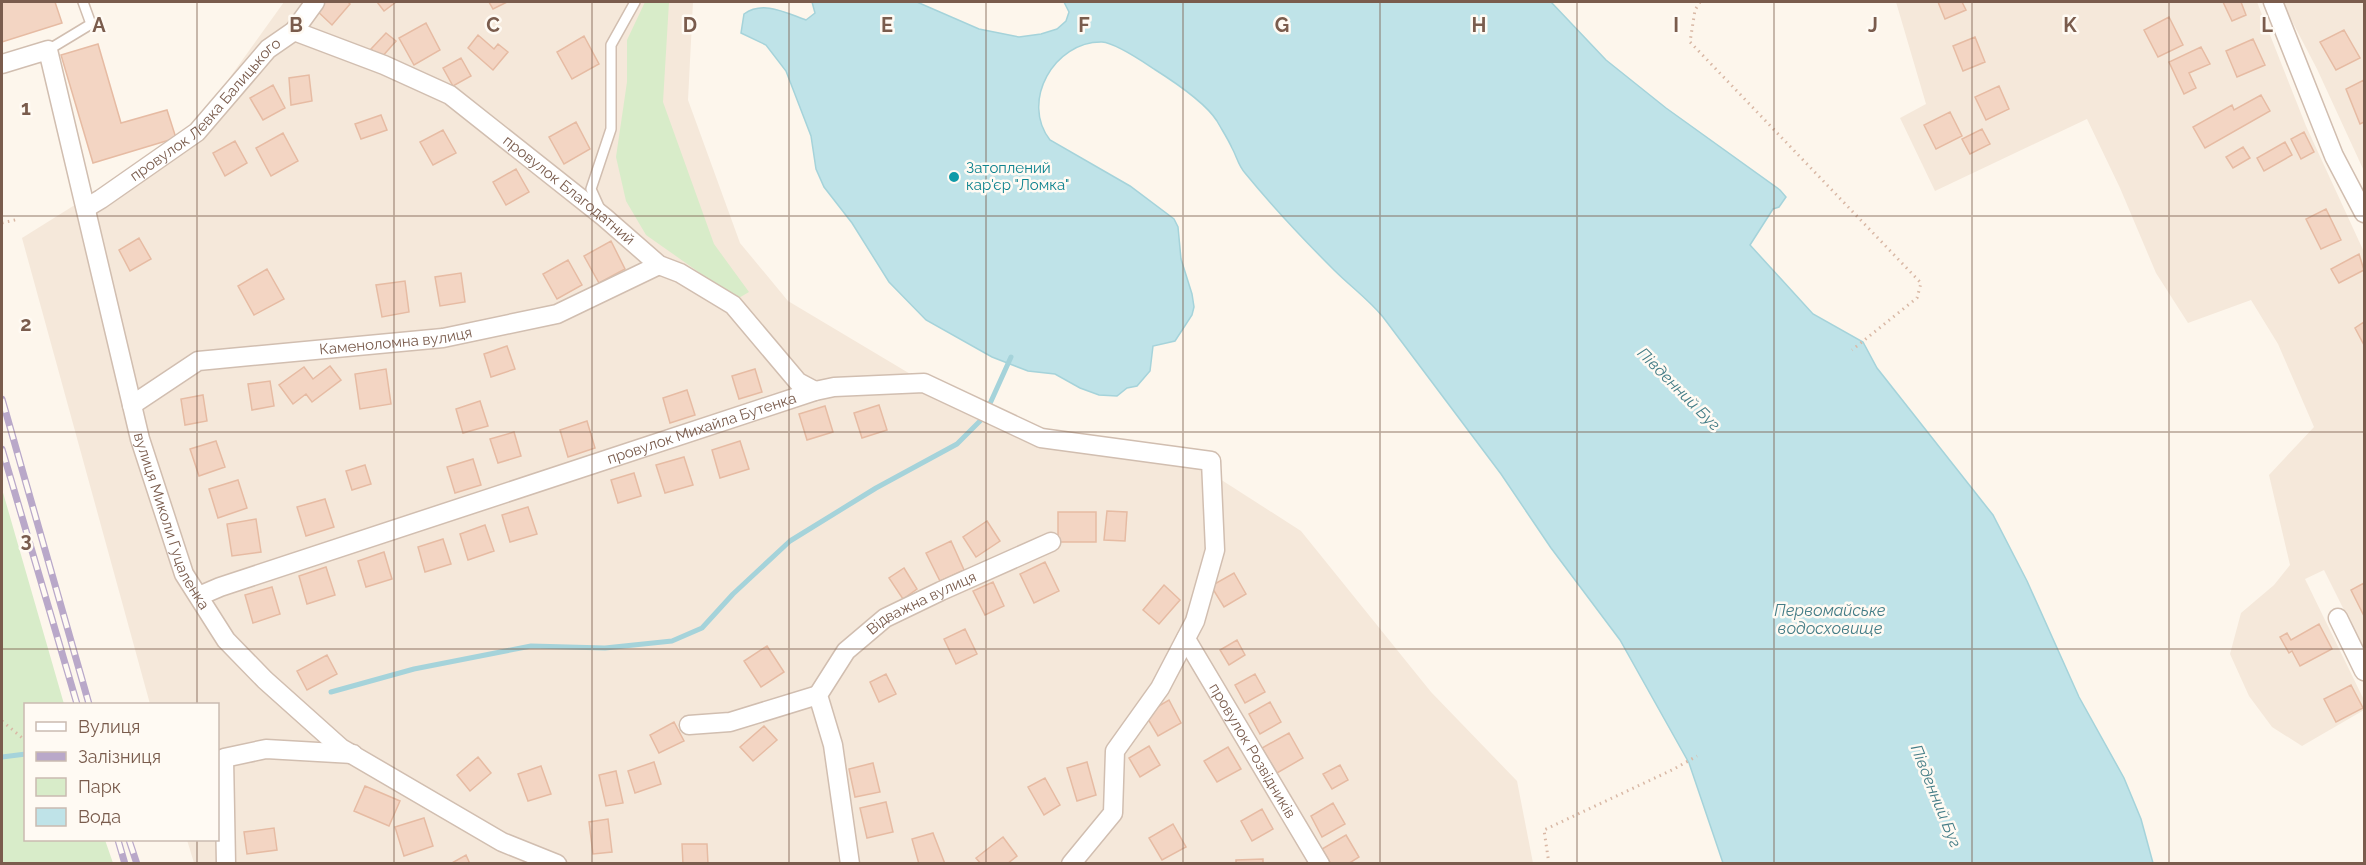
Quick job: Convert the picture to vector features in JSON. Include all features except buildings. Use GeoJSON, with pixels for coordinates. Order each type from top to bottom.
{"type":"FeatureCollection","features":[{"type":"Feature","properties":{"kind":"street","name":"провулок Левка Балицького"},"geometry":{"type":"LineString","coordinates":[[86,208],[197,132],[268,49],[294,32],[315,2]]}},
{"type":"Feature","properties":{"kind":"street"},"geometry":{"type":"LineString","coordinates":[[2273,2],[2334,156],[2364,213]]}},
{"type":"Feature","properties":{"kind":"street","name":"провулок Благодатний"},"geometry":{"type":"LineString","coordinates":[[294,32],[384,66],[450,95],[604,217],[659,264],[680,273],[733,305],[798,382],[815,391]]}},
{"type":"Feature","properties":{"kind":"street"},"geometry":{"type":"LineString","coordinates":[[2,64],[48,50]]}},
{"type":"Feature","properties":{"kind":"street","name":"вулиця Миколи Гуцаленка"},"geometry":{"type":"LineString","coordinates":[[48,50],[140,439],[184,574],[226,640],[265,681],[341,748],[502,842],[557,864]]}},
{"type":"Feature","properties":{"kind":"street","name":"Каменоломна вулиця"},"geometry":{"type":"LineString","coordinates":[[132,405],[198,361],[443,338],[477,331],[557,314],[659,264]]}},
{"type":"Feature","properties":{"kind":"street","name":"провулок Михайла Бутенка"},"geometry":{"type":"LineString","coordinates":[[199,596],[220,587],[815,391],[834,387],[924,383],[1041,438],[1210,461],[1215,550],[1195,621],[1186,639]]}},
{"type":"Feature","properties":{"kind":"street","name":"Відважна вулиця"},"geometry":{"type":"LineString","coordinates":[[818,695],[846,651],[885,618],[1051,542]]}},
{"type":"Feature","properties":{"kind":"street"},"geometry":{"type":"LineString","coordinates":[[2338,618],[2364,671]]}},
{"type":"Feature","properties":{"kind":"street"},"geometry":{"type":"LineString","coordinates":[[1071,864],[1113,813],[1114,751],[1160,688],[1186,639]]}},
{"type":"Feature","properties":{"kind":"street","name":"провулок Розвідників"},"geometry":{"type":"LineString","coordinates":[[1186,639],[1320,864]]}},
{"type":"Feature","properties":{"kind":"street"},"geometry":{"type":"LineString","coordinates":[[689,725],[730,722],[818,695],[833,745],[850,864]]}},
{"type":"Feature","properties":{"kind":"street"},"geometry":{"type":"LineString","coordinates":[[226,864],[224,758],[266,749],[353,754]]}},
{"type":"Feature","properties":{"kind":"lane"},"geometry":{"type":"LineString","coordinates":[[48,50],[91,24],[83,2]]}},
{"type":"Feature","properties":{"kind":"lane"},"geometry":{"type":"LineString","coordinates":[[604,217],[591,189],[611,129],[611,45],[635,2]]}},
{"type":"Feature","properties":{"kind":"path"},"geometry":{"type":"LineString","coordinates":[[1700,2],[1695,10],[1690,42],[1921,283],[1917,298],[1852,350]]}},
{"type":"Feature","properties":{"kind":"path"},"geometry":{"type":"LineString","coordinates":[[2,223],[19,219]]}},
{"type":"Feature","properties":{"kind":"path"},"geometry":{"type":"LineString","coordinates":[[2,721],[24,739]]}},
{"type":"Feature","properties":{"kind":"path"},"geometry":{"type":"LineString","coordinates":[[1549,864],[1544,830],[1697,756]]}},
{"type":"Feature","properties":{"kind":"shaded area"},"geometry":{"type":"Polygon","coordinates":[[[284,2],[693,2],[688,100],[740,243],[788,301],[969,409],[1081,437],[1181,454],[1301,531],[1431,692],[1517,781],[1533,863],[194,863],[187,841],[219,841],[219,703],[150,703],[22,238],[190,133],[284,2]]]}},
{"type":"Feature","properties":{"kind":"shaded area"},"geometry":{"type":"Polygon","coordinates":[[[1896,2],[2257,2],[2306,126],[2364,252],[2364,650],[2324,570],[2305,579],[2364,700],[2364,710],[2302,746],[2272,727],[2249,696],[2230,654],[2241,613],[2274,585],[2290,565],[2269,475],[2314,427],[2278,344],[2251,300],[2188,323],[2156,273],[2120,188],[2087,119],[1935,191],[1900,118],[1926,104],[1896,2]]]}},
{"type":"Feature","properties":{"kind":"shaded area"},"geometry":{"type":"Polygon","coordinates":[[[2282,2],[2364,2],[2364,171],[2317,69],[2282,2]]]}},
{"type":"Feature","properties":{"kind":"green space"},"geometry":{"type":"Polygon","coordinates":[[[645,2],[669,2],[663,102],[714,244],[749,292],[737,299],[646,235],[626,201],[616,157],[627,82],[627,40],[645,2]]]}},
{"type":"Feature","properties":{"kind":"green space"},"geometry":{"type":"Polygon","coordinates":[[[2,489],[64,703],[24,703],[24,841],[105,841],[113,863],[2,863],[2,489]]]}},
{"type":"Feature","properties":{"kind":"water","name":"Первомайське водосховище"},"geometry":{"type":"Polygon","coordinates":[[[812,2],[917,2],[979,29],[1019,37],[1057,29],[1066,21],[1069,12],[1064,2],[1551,2],[1606,60],[1666,108],[1780,190],[1786,197],[1779,207],[1773,209],[1750,245],[1813,314],[1863,342],[1877,368],[1993,515],[2027,581],[2079,697],[2124,778],[2141,819],[2153,863],[1723,863],[1689,763],[1620,640],[1551,548],[1501,474],[1383,317],[1340,276],[1255,185],[1241,167],[1217,121],[1197,99],[1136,57],[1102,42],[1085,44],[1069,52],[1047,76],[1041,92],[1039,109],[1042,125],[1050,140],[1130,186],[1174,219],[1178,227],[1181,259],[1192,294],[1194,307],[1192,315],[1175,341],[1153,346],[1150,371],[1137,386],[1127,388],[1117,396],[1099,395],[1080,388],[1055,374],[1028,371],[992,357],[926,320],[889,282],[852,223],[824,187],[816,169],[811,136],[786,71],[766,45],[741,33],[744,14],[751,10],[775,9],[806,20],[815,13],[812,2]]]}},
{"type":"Feature","properties":{"kind":"waterway"},"geometry":{"type":"LineString","coordinates":[[988,408],[1011,357]]}},
{"type":"Feature","properties":{"kind":"waterway"},"geometry":{"type":"LineString","coordinates":[[331,692],[414,669],[531,646],[605,648],[672,641],[702,628],[733,594],[790,541],[876,488],[957,444],[983,418]]}},
{"type":"Feature","properties":{"kind":"waterway"},"geometry":{"type":"LineString","coordinates":[[2,757],[24,754]]}},
{"type":"Feature","properties":{"kind":"railway"},"geometry":{"type":"LineString","coordinates":[[2,399],[89,703]]}},
{"type":"Feature","properties":{"kind":"railway"},"geometry":{"type":"LineString","coordinates":[[2,449],[77,703]]}},
{"type":"Feature","properties":{"kind":"railway"},"geometry":{"type":"LineString","coordinates":[[118,841],[125,864]]}},
{"type":"Feature","properties":{"kind":"railway"},"geometry":{"type":"LineString","coordinates":[[129,841],[137,864]]}},
{"type":"Feature","properties":{"kind":"place","name":"Затоплений кар'єр \"Ломка\""},"geometry":{"type":"Point","coordinates":[954,177]}},
{"type":"Feature","properties":{"kind":"water label","name":"Південний Буг"},"geometry":{"type":"Point","coordinates":[1679,389]}},
{"type":"Feature","properties":{"kind":"water label","name":"Південний Буг"},"geometry":{"type":"Point","coordinates":[1936,796]}}]}
